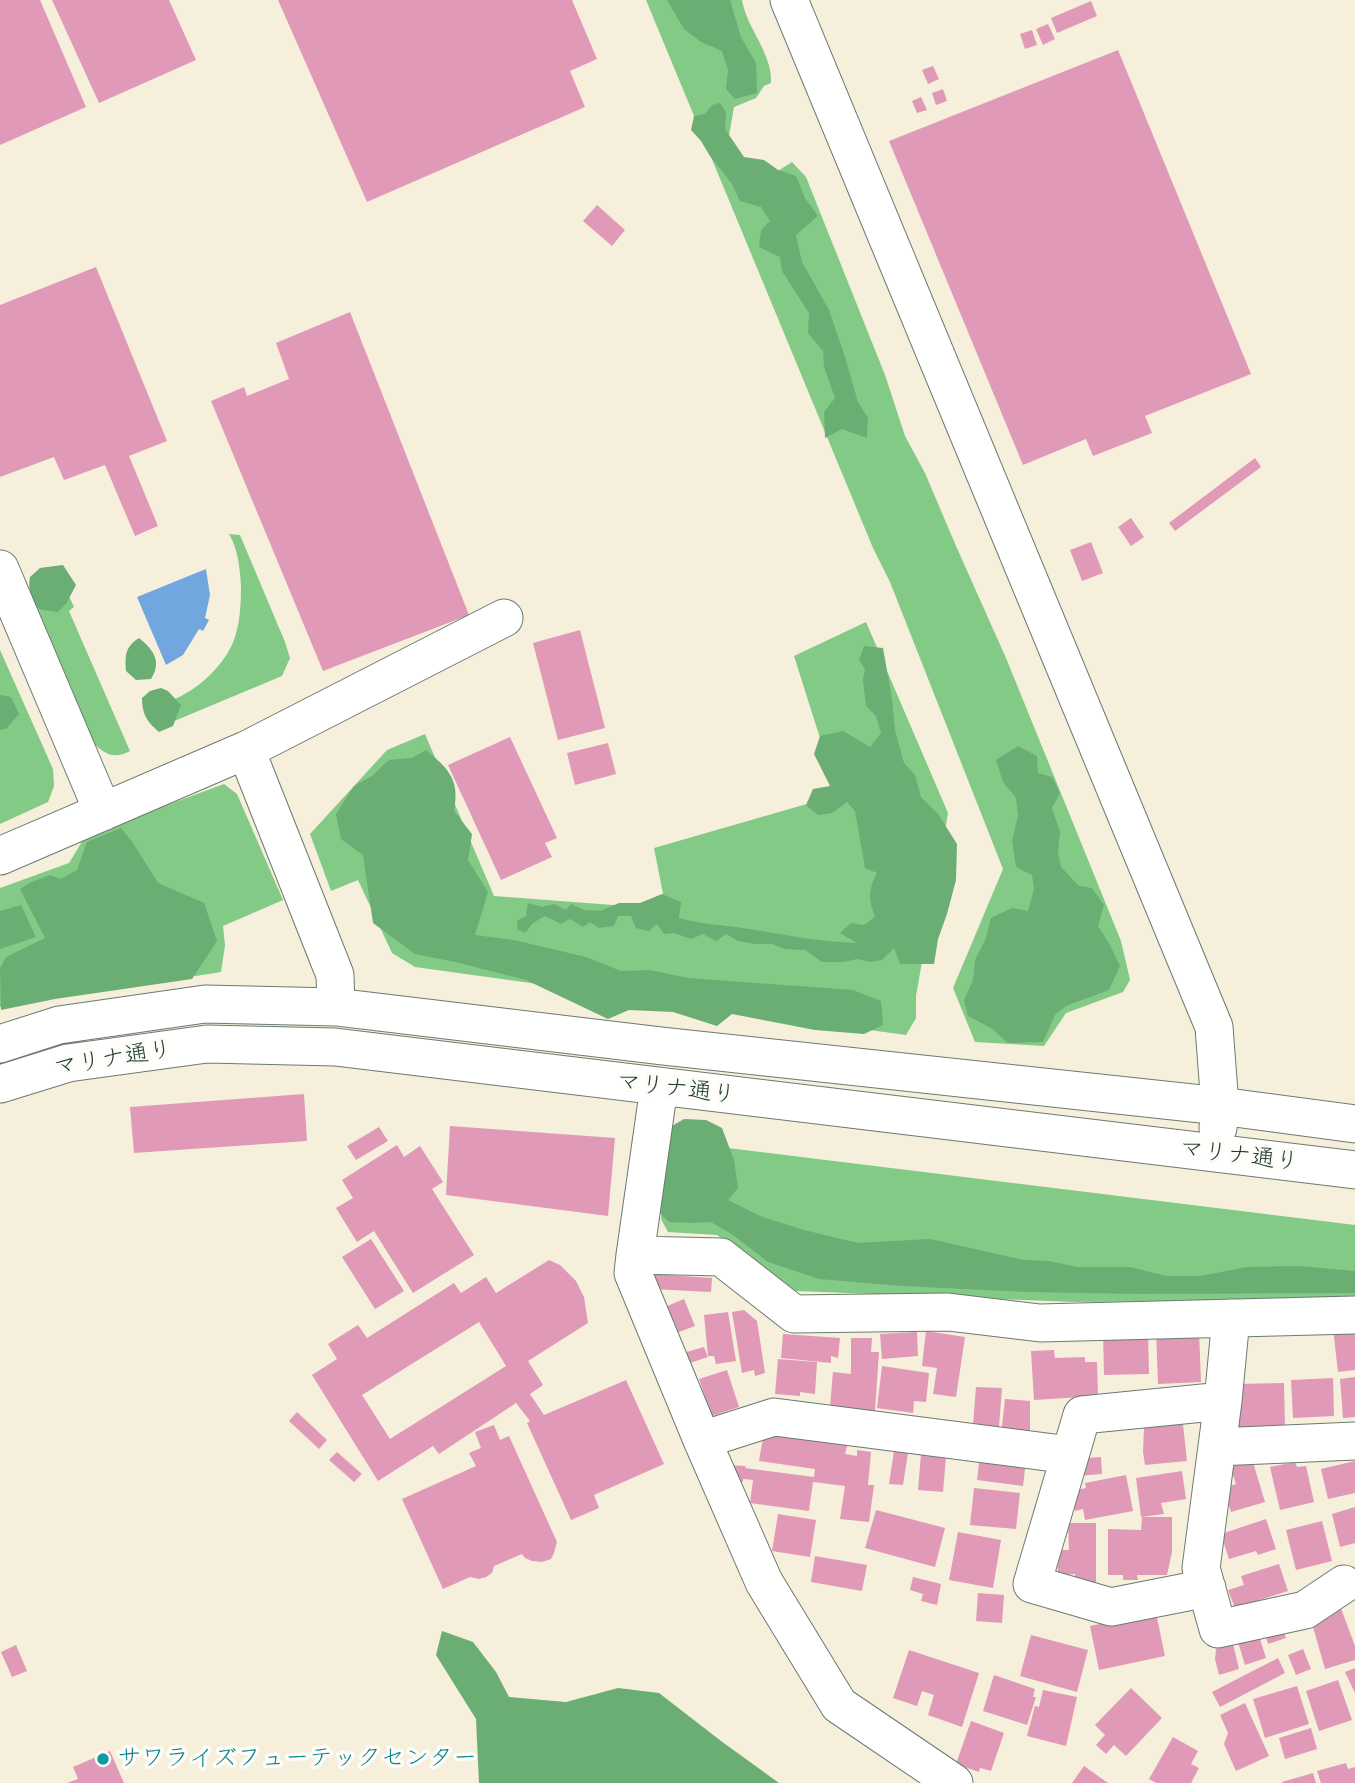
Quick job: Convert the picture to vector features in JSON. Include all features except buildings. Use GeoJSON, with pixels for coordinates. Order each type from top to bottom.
{"type":"FeatureCollection","features":[{"type":"Feature","properties":{"kind":"street"},"geometry":{"type":"LineString","coordinates":[[789,0],[1214,1027],[1220,1106],[1216,1154]]}},
{"type":"Feature","properties":{"kind":"street"},"geometry":{"type":"LineString","coordinates":[[0,569],[103,812]]}},
{"type":"Feature","properties":{"kind":"street"},"geometry":{"type":"LineString","coordinates":[[0,856],[246,750],[504,618]]}},
{"type":"Feature","properties":{"kind":"street"},"geometry":{"type":"LineString","coordinates":[[246,750],[335,975],[336,1007]]}},
{"type":"Feature","properties":{"kind":"street","name":"マリナ通り"},"geometry":{"type":"LineString","coordinates":[[0,1044],[59,1026],[205,1004],[336,1007],[1220,1106],[1355,1124]]}},
{"type":"Feature","properties":{"kind":"street","name":"マリナ通り"},"geometry":{"type":"LineString","coordinates":[[0,1084],[68,1063],[207,1044],[335,1047],[1355,1170]]}},
{"type":"Feature","properties":{"kind":"street"},"geometry":{"type":"LineString","coordinates":[[659,1087],[633,1273],[702,1440],[764,1582],[839,1705],[954,1783]]}},
{"type":"Feature","properties":{"kind":"street"},"geometry":{"type":"LineString","coordinates":[[635,1255],[721,1257],[794,1314],[948,1312],[1041,1323],[1355,1315]]}},
{"type":"Feature","properties":{"kind":"street"},"geometry":{"type":"LineString","coordinates":[[1231,1318],[1202,1568],[1218,1629],[1305,1610],[1351,1587]]}},
{"type":"Feature","properties":{"kind":"street"},"geometry":{"type":"LineString","coordinates":[[1207,1588],[1111,1607],[1032,1584],[1082,1415],[1223,1401]]}},
{"type":"Feature","properties":{"kind":"street"},"geometry":{"type":"LineString","coordinates":[[702,1440],[774,1417],[1070,1454]]}},
{"type":"Feature","properties":{"kind":"street"},"geometry":{"type":"LineString","coordinates":[[1217,1447],[1355,1441]]}},
{"type":"Feature","properties":{"kind":"green space"},"geometry":{"type":"Polygon","coordinates":[[[646,0],[742,0],[768,62],[771,83],[764,86],[756,98],[734,107],[727,147],[770,176],[792,162],[806,177],[885,375],[905,436],[925,473],[1006,658],[1121,941],[1130,980],[1123,992],[1066,1013],[1044,1046],[975,1042],[953,988],[1003,869],[890,582],[873,548],[646,0]]]}},
{"type":"Feature","properties":{"kind":"green space"},"geometry":{"type":"Polygon","coordinates":[[[667,0],[730,0],[741,37],[756,63],[757,93],[735,99],[726,89],[728,70],[722,51],[701,42],[684,29],[667,0]]]}},
{"type":"Feature","properties":{"kind":"green space"},"geometry":{"type":"Polygon","coordinates":[[[720,103],[726,112],[725,129],[744,157],[764,160],[778,170],[796,176],[805,198],[818,216],[796,235],[802,262],[829,310],[858,402],[868,418],[867,438],[842,429],[825,438],[824,412],[835,398],[824,367],[823,351],[808,333],[809,313],[782,271],[780,257],[759,247],[761,230],[770,221],[761,207],[740,201],[732,184],[691,130],[694,116],[705,114],[712,105],[720,103]]]}},
{"type":"Feature","properties":{"kind":"green space"},"geometry":{"type":"Polygon","coordinates":[[[229,534],[240,535],[290,658],[282,676],[167,724],[151,706],[186,694],[203,682],[225,658],[234,640],[240,614],[241,586],[236,553],[229,534]]]}},
{"type":"Feature","properties":{"kind":"green space"},"geometry":{"type":"Polygon","coordinates":[[[63,565],[76,585],[66,604],[58,612],[40,609],[31,594],[30,577],[40,568],[63,565]]]}},
{"type":"Feature","properties":{"kind":"green space"},"geometry":{"type":"Polygon","coordinates":[[[62,581],[74,607],[69,611],[130,751],[123,754],[108,754],[89,739],[27,596],[62,581]]]}},
{"type":"Feature","properties":{"kind":"green space"},"geometry":{"type":"Polygon","coordinates":[[[866,622],[948,813],[916,996],[916,1018],[906,1035],[415,967],[392,953],[358,880],[331,891],[310,834],[387,750],[425,734],[494,896],[666,909],[654,848],[838,795],[794,656],[866,622]]]}},
{"type":"Feature","properties":{"kind":"green space"},"geometry":{"type":"Polygon","coordinates":[[[139,638],[155,657],[156,667],[151,679],[136,680],[126,671],[127,652],[139,638]]]}},
{"type":"Feature","properties":{"kind":"green space"},"geometry":{"type":"Polygon","coordinates":[[[864,646],[883,648],[895,730],[904,763],[915,775],[921,797],[938,814],[957,844],[956,880],[938,939],[934,964],[900,964],[894,948],[882,960],[822,962],[805,950],[738,941],[726,934],[716,941],[703,934],[691,939],[674,933],[664,934],[657,924],[649,931],[636,928],[631,916],[618,916],[614,926],[599,928],[590,922],[583,927],[570,919],[561,924],[545,916],[533,923],[525,933],[518,930],[517,921],[526,916],[528,903],[542,907],[554,904],[566,910],[571,904],[584,910],[600,911],[619,903],[640,903],[662,894],[681,902],[679,918],[857,943],[840,933],[851,923],[864,925],[875,917],[870,894],[877,873],[865,868],[855,811],[847,802],[832,813],[818,815],[806,805],[813,789],[830,786],[814,754],[820,736],[843,731],[870,747],[881,733],[876,716],[866,706],[863,679],[865,669],[859,660],[864,646]]]}},
{"type":"Feature","properties":{"kind":"green space"},"geometry":{"type":"Polygon","coordinates":[[[0,650],[53,769],[54,786],[48,802],[0,824],[0,650]]]}},
{"type":"Feature","properties":{"kind":"green space"},"geometry":{"type":"Polygon","coordinates":[[[161,688],[168,691],[181,705],[173,726],[159,732],[146,717],[142,698],[150,691],[161,688]]]}},
{"type":"Feature","properties":{"kind":"green space"},"geometry":{"type":"Polygon","coordinates":[[[0,695],[11,697],[19,714],[6,729],[0,730],[0,695]]]}},
{"type":"Feature","properties":{"kind":"green space"},"geometry":{"type":"Polygon","coordinates":[[[1018,746],[1037,756],[1038,773],[1052,777],[1060,793],[1052,808],[1060,832],[1058,852],[1061,867],[1079,886],[1092,888],[1104,905],[1098,926],[1120,966],[1109,990],[1066,1006],[1055,1015],[1043,1042],[1008,1043],[991,1028],[968,1016],[964,1000],[973,980],[975,960],[986,938],[991,918],[1012,908],[1028,911],[1034,889],[1032,875],[1016,867],[1012,841],[1018,815],[1016,798],[1003,782],[996,760],[1018,746]]]}},
{"type":"Feature","properties":{"kind":"green space"},"geometry":{"type":"Polygon","coordinates":[[[426,750],[451,776],[455,791],[454,811],[472,834],[468,860],[488,892],[475,935],[514,940],[586,957],[621,971],[650,970],[688,978],[853,990],[881,1001],[883,1025],[864,1034],[815,1030],[732,1014],[717,1026],[673,1012],[629,1010],[608,1019],[526,980],[415,954],[373,923],[363,855],[341,839],[336,814],[354,786],[372,776],[389,760],[412,758],[426,750]]]}},
{"type":"Feature","properties":{"kind":"green space"},"geometry":{"type":"Polygon","coordinates":[[[224,784],[237,794],[283,900],[223,926],[225,945],[221,972],[0,1007],[0,888],[69,863],[86,835],[224,784]]]}},
{"type":"Feature","properties":{"kind":"green space"},"geometry":{"type":"Polygon","coordinates":[[[121,828],[158,883],[204,903],[217,941],[192,979],[55,999],[1,1010],[0,968],[6,957],[45,938],[20,889],[50,875],[61,879],[77,870],[87,842],[121,828]]]}},
{"type":"Feature","properties":{"kind":"green space"},"geometry":{"type":"Polygon","coordinates":[[[21,905],[36,937],[0,949],[0,911],[21,905]]]}},
{"type":"Feature","properties":{"kind":"green space"},"geometry":{"type":"Polygon","coordinates":[[[684,1119],[706,1120],[722,1128],[734,1160],[738,1188],[728,1200],[760,1216],[804,1230],[858,1243],[930,1239],[1024,1260],[1049,1261],[1077,1267],[1130,1267],[1166,1276],[1200,1276],[1247,1267],[1299,1266],[1355,1271],[1355,1293],[1027,1292],[819,1279],[768,1262],[711,1222],[669,1222],[652,1206],[663,1131],[684,1119]]]}},
{"type":"Feature","properties":{"kind":"green space"},"geometry":{"type":"Polygon","coordinates":[[[671,1141],[1355,1225],[1355,1300],[1074,1302],[796,1291],[717,1235],[668,1232],[661,1219],[671,1141]]]}},
{"type":"Feature","properties":{"kind":"green space"},"geometry":{"type":"Polygon","coordinates":[[[442,1631],[473,1642],[496,1672],[509,1697],[566,1702],[618,1688],[659,1693],[779,1783],[479,1783],[476,1719],[436,1655],[442,1631]]]}},
{"type":"Feature","properties":{"kind":"water"},"geometry":{"type":"Polygon","coordinates":[[[206,569],[210,595],[205,618],[209,620],[203,631],[199,629],[183,655],[166,665],[137,597],[206,569]]]}},
{"type":"Feature","properties":{"kind":"place","name":"サワライズフューテックセンター"},"geometry":{"type":"Point","coordinates":[103,1759]}}]}
